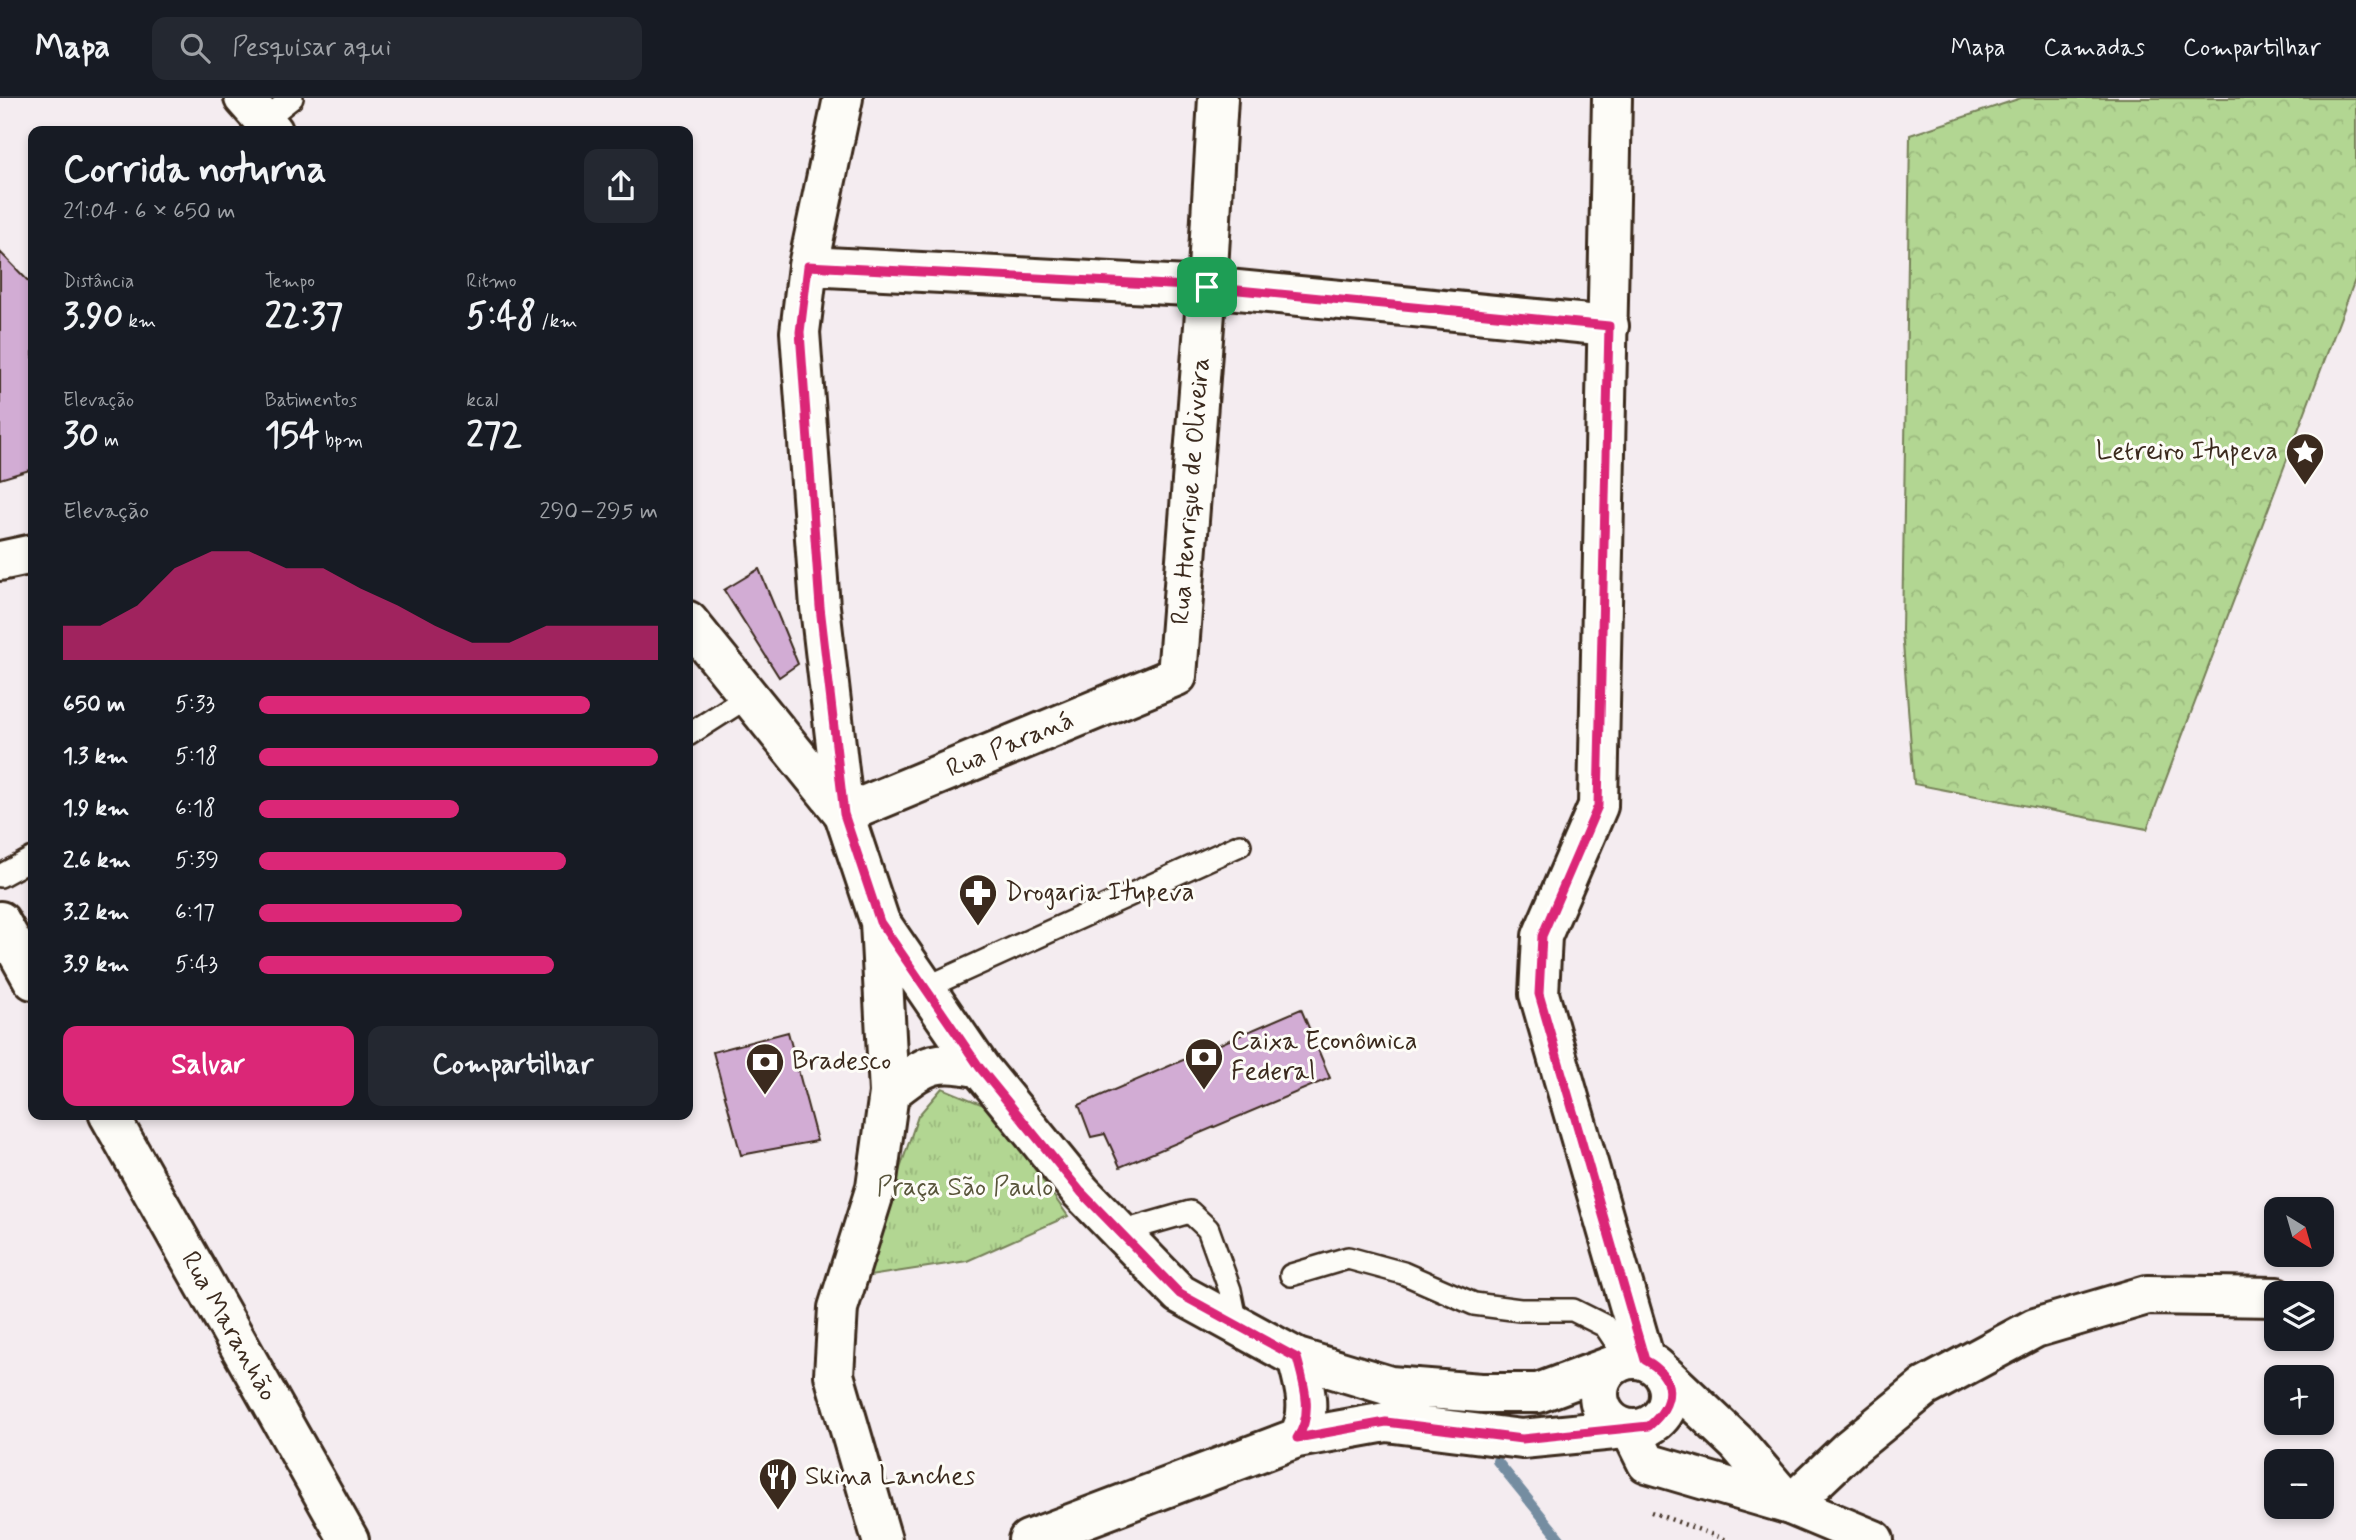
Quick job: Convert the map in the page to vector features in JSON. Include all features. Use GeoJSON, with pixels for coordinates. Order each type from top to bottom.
{"type":"FeatureCollection","features":[{"type":"Feature","properties":{"kind":"main road"},"geometry":{"type":"LineString","coordinates":[[843,98],[808,266],[800,332],[820,607],[844,814],[880,922],[889,1093],[876,1187],[838,1308],[834,1375],[882,1540]]}},
{"type":"Feature","properties":{"kind":"main road","name":"Rua Henrique de Oliveira"},"geometry":{"type":"LineString","coordinates":[[1177,676],[1207,287],[1218,98]]}},
{"type":"Feature","properties":{"kind":"main road"},"geometry":{"type":"LineString","coordinates":[[1028,1540],[1297,1438],[1386,1422],[1522,1439],[1649,1426],[1664,1413],[1670,1394],[1637,1365],[1539,994],[1542,936],[1598,806],[1612,98]]}},
{"type":"Feature","properties":{"kind":"main road"},"geometry":{"type":"LineString","coordinates":[[808,266],[1207,287],[1609,326]]}},
{"type":"Feature","properties":{"kind":"main road"},"geometry":{"type":"LineString","coordinates":[[0,561],[28,555]]}},
{"type":"Feature","properties":{"kind":"main road"},"geometry":{"type":"LineString","coordinates":[[693,627],[844,814]]}},
{"type":"Feature","properties":{"kind":"main road","name":"Rua Paraná"},"geometry":{"type":"LineString","coordinates":[[844,814],[1177,676]]}},
{"type":"Feature","properties":{"kind":"main road"},"geometry":{"type":"LineString","coordinates":[[0,921],[28,971]]}},
{"type":"Feature","properties":{"kind":"main road"},"geometry":{"type":"LineString","coordinates":[[880,922],[980,1068],[1081,1192],[1180,1294],[1297,1358],[1390,1385],[1481,1392],[1538,1392],[1637,1365]]}},
{"type":"Feature","properties":{"kind":"main road"},"geometry":{"type":"LineString","coordinates":[[889,1093],[922,1068],[948,1061],[980,1068]]}},
{"type":"Feature","properties":{"kind":"main road","name":"Rua Maranhão"},"geometry":{"type":"LineString","coordinates":[[112,1120],[349,1540]]}},
{"type":"Feature","properties":{"kind":"main road"},"geometry":{"type":"LineString","coordinates":[[1790,1505],[1849,1449],[1924,1387],[2035,1328],[2147,1294],[2264,1297]]}},
{"type":"Feature","properties":{"kind":"main road"},"geometry":{"type":"LineString","coordinates":[[1297,1358],[1307,1396],[1304,1428],[1297,1438]]}},
{"type":"Feature","properties":{"kind":"main road"},"geometry":{"type":"LineString","coordinates":[[1637,1365],[1602,1379],[1598,1394],[1601,1409],[1611,1421],[1627,1429],[1647,1463],[1790,1505],[1874,1540]]}},
{"type":"Feature","properties":{"kind":"main road"},"geometry":{"type":"LineString","coordinates":[[1637,1365],[1737,1443],[1790,1505]]}},
{"type":"Feature","properties":{"kind":"lane"},"geometry":{"type":"LineString","coordinates":[[693,732],[749,696]]}},
{"type":"Feature","properties":{"kind":"lane"},"geometry":{"type":"LineString","coordinates":[[925,988],[1240,845]]}},
{"type":"Feature","properties":{"kind":"lane"},"geometry":{"type":"LineString","coordinates":[[0,876],[28,861]]}},
{"type":"Feature","properties":{"kind":"lane"},"geometry":{"type":"LineString","coordinates":[[1120,1232],[1190,1212],[1208,1229],[1230,1290],[1237,1324]]}},
{"type":"Feature","properties":{"kind":"lane"},"geometry":{"type":"LineString","coordinates":[[1291,1276],[1348,1258],[1403,1273],[1474,1304],[1520,1311],[1573,1310],[1605,1326],[1637,1365]]}},
{"type":"Feature","properties":{"kind":"path"},"geometry":{"type":"LineString","coordinates":[[1651,1511],[1727,1540]]}},
{"type":"Feature","properties":{"kind":"green space"},"geometry":{"type":"Polygon","coordinates":[[[2021,98],[2356,98],[2356,277],[2147,829],[1914,784],[1902,631],[1910,135],[2021,98]]]}},
{"type":"Feature","properties":{"kind":"green space","name":"Praça São Paulo"},"geometry":{"type":"Polygon","coordinates":[[[942,1088],[991,1108],[1068,1216],[967,1261],[863,1277],[918,1116],[942,1088]]]}},
{"type":"Feature","properties":{"kind":"building"},"geometry":{"type":"Polygon","coordinates":[[[0,252],[28,281],[28,471],[0,479],[0,252]]]}},
{"type":"Feature","properties":{"kind":"building"},"geometry":{"type":"Polygon","coordinates":[[[759,569],[798,664],[779,677],[724,590],[759,569]]]}},
{"type":"Feature","properties":{"kind":"building","name":"Caixa Econômica Federal"},"geometry":{"type":"Polygon","coordinates":[[[1301,1009],[1330,1078],[1120,1167],[1105,1134],[1091,1137],[1079,1105],[1301,1009]]]}},
{"type":"Feature","properties":{"kind":"building","name":"Bradesco"},"geometry":{"type":"Polygon","coordinates":[[[788,1032],[817,1141],[741,1155],[713,1052],[788,1032]]]}},
{"type":"Feature","properties":{"kind":"waterway"},"geometry":{"type":"LineString","coordinates":[[1497,1461],[1561,1540]]}},
{"type":"Feature","properties":{"kind":"place","name":"Letreiro Itupeva"},"geometry":{"type":"Point","coordinates":[2305,486]}},
{"type":"Feature","properties":{"kind":"place","name":"Drogaria Itupeva"},"geometry":{"type":"Point","coordinates":[978,927]}},
{"type":"Feature","properties":{"kind":"place","name":"Caixa Econômica Federal"},"geometry":{"type":"Point","coordinates":[1204,1091]}},
{"type":"Feature","properties":{"kind":"place","name":"Bradesco"},"geometry":{"type":"Point","coordinates":[765,1096]}},
{"type":"Feature","properties":{"kind":"place","name":"Skina Lanches"},"geometry":{"type":"Point","coordinates":[778,1511]}},
{"type":"Feature","properties":{"kind":"route"},"geometry":{"type":"LineString","coordinates":[[808,266],[1207,287],[1609,326],[1598,806],[1542,936],[1539,994],[1645,1360],[1665,1375],[1670,1394],[1664,1413],[1649,1426],[1522,1439],[1386,1422],[1297,1438],[1304,1428],[1307,1396],[1297,1358],[1180,1294],[1081,1192],[980,1068],[880,922],[844,814],[820,607],[800,332],[808,266]]}}]}
